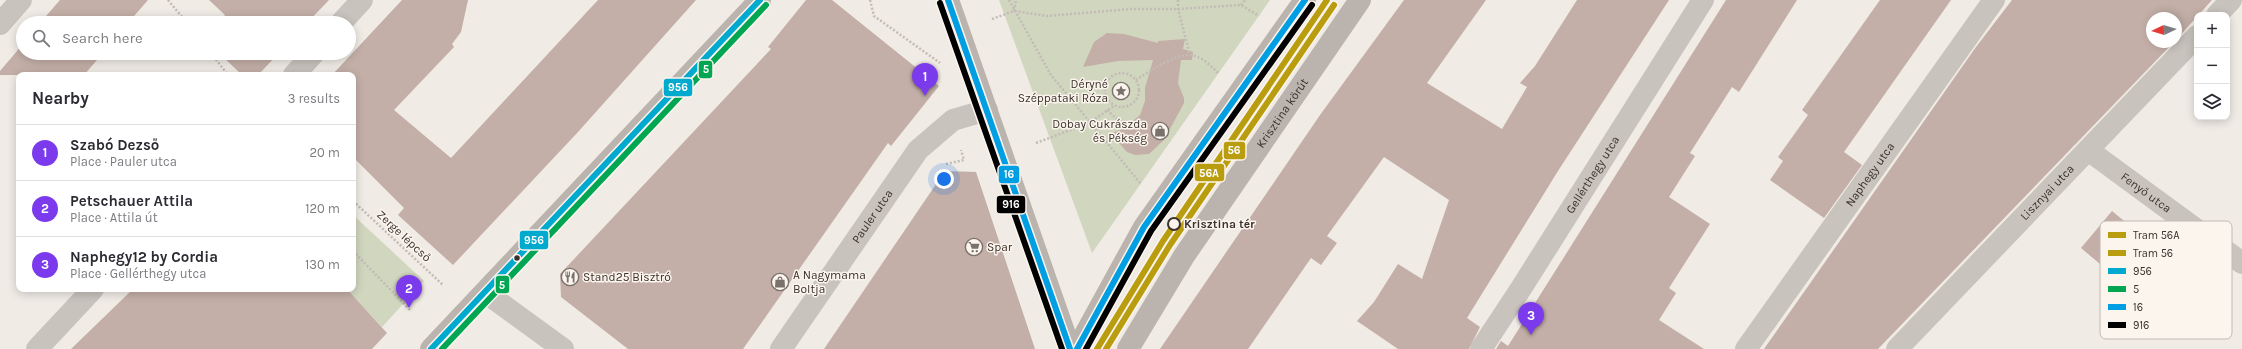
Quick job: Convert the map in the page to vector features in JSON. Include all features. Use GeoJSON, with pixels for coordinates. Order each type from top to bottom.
{"type":"FeatureCollection","features":[{"type":"Feature","properties":{"kind":"street"},"geometry":{"type":"LineString","coordinates":[[0,24],[20,0]]}},
{"type":"Feature","properties":{"kind":"street"},"geometry":{"type":"LineString","coordinates":[[347,16],[362,0]]}},
{"type":"Feature","properties":{"kind":"street"},"geometry":{"type":"LineString","coordinates":[[431,349],[760,0]]}},
{"type":"Feature","properties":{"kind":"street"},"geometry":{"type":"LineString","coordinates":[[948,0],[1070,349]]}},
{"type":"Feature","properties":{"kind":"street"},"geometry":{"type":"LineString","coordinates":[[1077,349],[1144,227],[1305,0]]}},
{"type":"Feature","properties":{"kind":"street","name":"Krisztina körút"},"geometry":{"type":"LineString","coordinates":[[1128,349],[1184,256],[1360,0]]}},
{"type":"Feature","properties":{"kind":"street","name":"Gellérthegy utca"},"geometry":{"type":"LineString","coordinates":[[1481,349],[1520,290],[1703,0]]}},
{"type":"Feature","properties":{"kind":"street","name":"Naphegy utca"},"geometry":{"type":"LineString","coordinates":[[1746,349],[1994,0]]}},
{"type":"Feature","properties":{"kind":"street"},"geometry":{"type":"LineString","coordinates":[[2220,12],[2231,0]]}},
{"type":"Feature","properties":{"kind":"street","name":"Lisznyai utca"},"geometry":{"type":"LineString","coordinates":[[1897,349],[2194,39]]}},
{"type":"Feature","properties":{"kind":"street"},"geometry":{"type":"LineString","coordinates":[[297,72],[308,60]]}},
{"type":"Feature","properties":{"kind":"street","name":"Pauler utca"},"geometry":{"type":"LineString","coordinates":[[781,349],[918,150],[953,120],[987,110]]}},
{"type":"Feature","properties":{"kind":"street","name":"Fenyő utca"},"geometry":{"type":"LineString","coordinates":[[2088,150],[2186,221]]}},
{"type":"Feature","properties":{"kind":"street","name":"Fenyő utca"},"geometry":{"type":"LineString","coordinates":[[2232,255],[2242,262]]}},
{"type":"Feature","properties":{"kind":"street"},"geometry":{"type":"LineString","coordinates":[[37,349],[90,292]]}},
{"type":"Feature","properties":{"kind":"street"},"geometry":{"type":"LineString","coordinates":[[486,292],[563,349]]}},
{"type":"Feature","properties":{"kind":"path"},"geometry":{"type":"LineString","coordinates":[[168,0],[181,16]]}},
{"type":"Feature","properties":{"kind":"path"},"geometry":{"type":"LineString","coordinates":[[870,0],[874,16],[922,50]]}},
{"type":"Feature","properties":{"kind":"path"},"geometry":{"type":"LineString","coordinates":[[1009,0],[1051,75],[1089,123],[1143,186]]}},
{"type":"Feature","properties":{"kind":"path"},"geometry":{"type":"LineString","coordinates":[[1014,11],[1016,0]]}},
{"type":"Feature","properties":{"kind":"path"},"geometry":{"type":"LineString","coordinates":[[1178,0],[1178,9],[1190,55]]}},
{"type":"Feature","properties":{"kind":"path"},"geometry":{"type":"LineString","coordinates":[[1241,5],[1245,0]]}},
{"type":"Feature","properties":{"kind":"path"},"geometry":{"type":"LineString","coordinates":[[992,19],[1014,11],[1047,16],[1131,9],[1178,9],[1241,5],[1262,17]]}},
{"type":"Feature","properties":{"kind":"path"},"geometry":{"type":"LineString","coordinates":[[1136,80],[1172,60],[1190,55],[1205,61],[1221,76]]}},
{"type":"Feature","properties":{"kind":"path"},"geometry":{"type":"LineString","coordinates":[[216,60],[226,72]]}},
{"type":"Feature","properties":{"kind":"path"},"geometry":{"type":"LineString","coordinates":[[1036,142],[1089,123],[1115,106],[1126,107],[1136,101],[1140,91],[1136,80],[1124,73],[1110,78],[1105,88],[1107,98],[1115,106]]}},
{"type":"Feature","properties":{"kind":"path"},"geometry":{"type":"LineString","coordinates":[[1107,110],[1117,119],[1133,124]]}},
{"type":"Feature","properties":{"kind":"path","name":"Zerge lépcső"},"geometry":{"type":"LineString","coordinates":[[356,204],[443,285]]}},
{"type":"Feature","properties":{"kind":"path"},"geometry":{"type":"LineString","coordinates":[[356,254],[411,311]]}},
{"type":"Feature","properties":{"kind":"green space"},"geometry":{"type":"Polygon","coordinates":[[[999,0],[1270,0],[1092,253],[999,0]]]}},
{"type":"Feature","properties":{"kind":"green space"},"geometry":{"type":"Polygon","coordinates":[[[356,218],[424,281],[382,327],[350,292],[356,292],[356,218]]]}},
{"type":"Feature","properties":{"kind":"building"},"geometry":{"type":"Polygon","coordinates":[[[60,0],[148,0],[134,16],[46,16],[60,0]]]}},
{"type":"Feature","properties":{"kind":"building"},"geometry":{"type":"Polygon","coordinates":[[[209,0],[329,0],[314,16],[224,16],[225,15],[209,0]]]}},
{"type":"Feature","properties":{"kind":"building"},"geometry":{"type":"Polygon","coordinates":[[[402,0],[468,0],[461,32],[452,44],[454,47],[394,110],[451,158],[598,0],[696,0],[578,132],[453,265],[398,215],[404,208],[356,160],[356,72],[335,72],[346,60],[356,60],[356,49],[402,0]]]}},
{"type":"Feature","properties":{"kind":"building"},"geometry":{"type":"Polygon","coordinates":[[[806,0],[832,0],[939,86],[891,146],[888,143],[743,349],[628,349],[561,297],[560,274],[771,49],[768,47],[806,0]]]}},
{"type":"Feature","properties":{"kind":"building"},"geometry":{"type":"Polygon","coordinates":[[[1404,0],[1486,0],[1427,83],[1502,129],[1527,87],[1520,83],[1535,66],[1577,0],[1669,0],[1558,171],[1467,318],[1480,327],[1469,349],[1398,349],[1357,321],[1374,302],[1398,264],[1422,279],[1449,200],[1384,157],[1327,236],[1337,243],[1321,265],[1311,258],[1248,349],[1160,349],[1320,115],[1404,0]]]}},
{"type":"Feature","properties":{"kind":"building"},"geometry":{"type":"Polygon","coordinates":[[[1726,0],[1797,0],[1739,92],[1732,87],[1690,153],[1695,156],[1669,197],[1710,224],[1669,288],[1676,293],[1659,320],[1704,349],[1496,349],[1501,341],[1508,346],[1726,0]]]}},
{"type":"Feature","properties":{"kind":"building"},"geometry":{"type":"Polygon","coordinates":[[[1880,0],[1951,0],[1844,152],[1862,165],[1824,218],[1770,180],[1783,161],[1778,157],[1808,115],[1802,110],[1880,0]]]}},
{"type":"Feature","properties":{"kind":"building"},"geometry":{"type":"Polygon","coordinates":[[[2012,0],[2212,0],[2201,12],[2194,12],[2194,20],[2182,33],[2182,12],[2146,12],[2146,48],[2168,48],[1878,349],[1764,349],[1976,47],[2012,0]]]}},
{"type":"Feature","properties":{"kind":"building"},"geometry":{"type":"Polygon","coordinates":[[[1107,33],[1124,34],[1158,43],[1158,41],[1185,39],[1183,49],[1193,52],[1192,60],[1181,60],[1178,83],[1184,98],[1184,103],[1164,140],[1149,154],[1135,155],[1127,152],[1111,134],[1127,126],[1140,115],[1145,101],[1145,88],[1153,60],[1118,61],[1083,67],[1094,42],[1107,33]]]}},
{"type":"Feature","properties":{"kind":"building"},"geometry":{"type":"Polygon","coordinates":[[[16,52],[16,60],[97,60],[87,72],[16,72],[16,75],[0,75],[0,71],[16,52]]]}},
{"type":"Feature","properties":{"kind":"building"},"geometry":{"type":"Polygon","coordinates":[[[226,60],[272,60],[261,72],[239,72],[226,60]]]}},
{"type":"Feature","properties":{"kind":"building"},"geometry":{"type":"Polygon","coordinates":[[[945,171],[976,172],[1035,349],[824,349],[945,171]]]}},
{"type":"Feature","properties":{"kind":"building"},"geometry":{"type":"Polygon","coordinates":[[[2112,211],[2124,221],[2104,221],[2112,211]]]}},
{"type":"Feature","properties":{"kind":"building"},"geometry":{"type":"Polygon","coordinates":[[[2100,225],[2100,264],[2081,248],[2100,225]]]}},
{"type":"Feature","properties":{"kind":"building"},"geometry":{"type":"Polygon","coordinates":[[[130,292],[350,292],[387,333],[372,349],[71,349],[130,292]]]}},
{"type":"Feature","properties":{"kind":"tram line","name":"56A"},"geometry":{"type":"LineString","coordinates":[[1097,349],[1163,241],[1327,0]]}},
{"type":"Feature","properties":{"kind":"tram line","name":"56"},"geometry":{"type":"LineString","coordinates":[[1106,349],[1170,245],[1334,5]]}},
{"type":"Feature","properties":{"kind":"transit line","name":"956"},"geometry":{"type":"LineString","coordinates":[[431,349],[760,0]]}},
{"type":"Feature","properties":{"kind":"transit line","name":"16"},"geometry":{"type":"LineString","coordinates":[[948,0],[1070,349]]}},
{"type":"Feature","properties":{"kind":"transit line","name":"16"},"geometry":{"type":"LineString","coordinates":[[1077,349],[1144,227],[1305,0]]}},
{"type":"Feature","properties":{"kind":"transit line","name":"916"},"geometry":{"type":"LineString","coordinates":[[940,3],[1062,349]]}},
{"type":"Feature","properties":{"kind":"transit line","name":"5"},"geometry":{"type":"LineString","coordinates":[[442,349],[766,5]]}},
{"type":"Feature","properties":{"kind":"transit line","name":"916"},"geometry":{"type":"LineString","coordinates":[[1086,349],[1151,231],[1312,5]]}},
{"type":"Feature","properties":{"kind":"place","name":"Déryné Széppataki Róza"},"geometry":{"type":"Point","coordinates":[1121,91]}},
{"type":"Feature","properties":{"kind":"place","name":"Szabó Dezső"},"geometry":{"type":"Point","coordinates":[925,96]}},
{"type":"Feature","properties":{"kind":"place","name":"Dobay Cukrászda és Pékség"},"geometry":{"type":"Point","coordinates":[1160,131]}},
{"type":"Feature","properties":{"kind":"place","name":"Krisztina tér"},"geometry":{"type":"Point","coordinates":[1174,224]}},
{"type":"Feature","properties":{"kind":"place","name":"Spar"},"geometry":{"type":"Point","coordinates":[974,247]}},
{"type":"Feature","properties":{"kind":"place","name":"Stand25 Bisztró"},"geometry":{"type":"Point","coordinates":[570,277]}},
{"type":"Feature","properties":{"kind":"place","name":"A Nagymama Boltja"},"geometry":{"type":"Point","coordinates":[780,282]}},
{"type":"Feature","properties":{"kind":"place","name":"Petschauer Attila"},"geometry":{"type":"Point","coordinates":[409,308]}},
{"type":"Feature","properties":{"kind":"place","name":"Naphegy12 by Cordia"},"geometry":{"type":"Point","coordinates":[1531,335]}}]}
